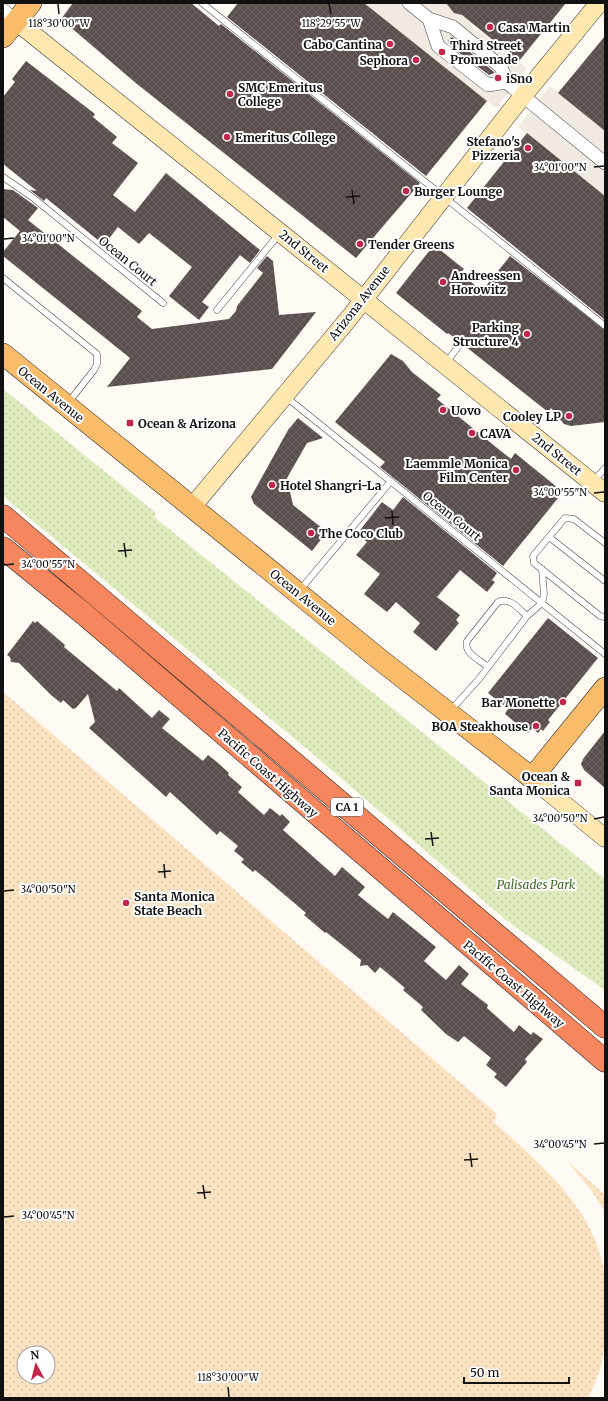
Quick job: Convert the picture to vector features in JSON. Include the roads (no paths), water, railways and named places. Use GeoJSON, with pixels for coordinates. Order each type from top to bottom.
{"type":"FeatureCollection","features":[{"type":"Feature","properties":{"kind":"highway","name":"Pacific Coast Highway"},"geometry":{"type":"LineString","coordinates":[[3,516],[602,1024]]}},
{"type":"Feature","properties":{"kind":"highway","name":"Pacific Coast Highway"},"geometry":{"type":"LineString","coordinates":[[3,548],[84,614],[605,1061]]}},
{"type":"Feature","properties":{"kind":"main road"},"geometry":{"type":"LineString","coordinates":[[3,37],[10,16],[31,3]]}},
{"type":"Feature","properties":{"kind":"main road","name":"Ocean Avenue"},"geometry":{"type":"LineString","coordinates":[[3,354],[65,406],[298,593],[532,778]]}},
{"type":"Feature","properties":{"kind":"main road"},"geometry":{"type":"LineString","coordinates":[[532,778],[605,688]]}},
{"type":"Feature","properties":{"kind":"street"},"geometry":{"type":"LineString","coordinates":[[409,3],[429,19],[453,27],[501,67],[507,82],[605,163]]}},
{"type":"Feature","properties":{"kind":"street","name":"Arizona Avenue"},"geometry":{"type":"LineString","coordinates":[[192,507],[285,396],[523,96],[599,3]]}},
{"type":"Feature","properties":{"kind":"street","name":"2nd Street"},"geometry":{"type":"LineString","coordinates":[[10,16],[599,488]]}},
{"type":"Feature","properties":{"kind":"street"},"geometry":{"type":"LineString","coordinates":[[429,19],[438,46],[488,85],[507,82]]}},
{"type":"Feature","properties":{"kind":"street","name":"Ocean Avenue"},"geometry":{"type":"LineString","coordinates":[[532,778],[605,838]]}},
{"type":"Feature","properties":{"kind":"lane"},"geometry":{"type":"LineString","coordinates":[[202,3],[605,326]]}},
{"type":"Feature","properties":{"kind":"lane","name":"Ocean Court"},"geometry":{"type":"LineString","coordinates":[[3,177],[32,197],[163,303]]}},
{"type":"Feature","properties":{"kind":"lane"},"geometry":{"type":"LineString","coordinates":[[218,310],[280,232]]}},
{"type":"Feature","properties":{"kind":"lane"},"geometry":{"type":"LineString","coordinates":[[3,278],[97,354],[98,364],[65,406]]}},
{"type":"Feature","properties":{"kind":"lane"},"geometry":{"type":"LineString","coordinates":[[444,364],[461,343]]}},
{"type":"Feature","properties":{"kind":"lane","name":"Ocean Court"},"geometry":{"type":"LineString","coordinates":[[285,396],[605,654]]}},
{"type":"Feature","properties":{"kind":"lane"},"geometry":{"type":"LineString","coordinates":[[599,488],[605,468]]}},
{"type":"Feature","properties":{"kind":"lane"},"geometry":{"type":"LineString","coordinates":[[298,593],[391,481]]}},
{"type":"Feature","properties":{"kind":"lane"},"geometry":{"type":"LineString","coordinates":[[605,543],[574,519],[568,517],[564,518],[533,556],[534,563],[600,616],[605,617]]}},
{"type":"Feature","properties":{"kind":"lane"},"geometry":{"type":"LineString","coordinates":[[549,537],[605,581]]}},
{"type":"Feature","properties":{"kind":"lane"},"geometry":{"type":"LineString","coordinates":[[449,713],[527,616],[542,603],[544,594],[542,569]]}},
{"type":"Feature","properties":{"kind":"lane"},"geometry":{"type":"LineString","coordinates":[[488,666],[467,650],[467,641],[498,602],[508,600],[527,616]]}},
{"type":"Feature","properties":{"kind":"place","name":"Casa Martin"},"geometry":{"type":"Point","coordinates":[490,27]}},
{"type":"Feature","properties":{"kind":"place","name":"Cabo Cantina"},"geometry":{"type":"Point","coordinates":[390,44]}},
{"type":"Feature","properties":{"kind":"place","name":"Third Street Promenade"},"geometry":{"type":"Point","coordinates":[442,52]}},
{"type":"Feature","properties":{"kind":"place","name":"Sephora"},"geometry":{"type":"Point","coordinates":[416,60]}},
{"type":"Feature","properties":{"kind":"place","name":"iSno"},"geometry":{"type":"Point","coordinates":[498,78]}},
{"type":"Feature","properties":{"kind":"place","name":"SMC Emeritus College"},"geometry":{"type":"Point","coordinates":[230,94]}},
{"type":"Feature","properties":{"kind":"place","name":"Emeritus College"},"geometry":{"type":"Point","coordinates":[227,137]}},
{"type":"Feature","properties":{"kind":"place","name":"Stefano's Pizzeria"},"geometry":{"type":"Point","coordinates":[528,148]}},
{"type":"Feature","properties":{"kind":"place","name":"Burger Lounge"},"geometry":{"type":"Point","coordinates":[406,191]}},
{"type":"Feature","properties":{"kind":"place","name":"Tender Greens"},"geometry":{"type":"Point","coordinates":[360,244]}},
{"type":"Feature","properties":{"kind":"place","name":"Andreessen Horowitz"},"geometry":{"type":"Point","coordinates":[443,282]}},
{"type":"Feature","properties":{"kind":"place","name":"Parking Structure 4"},"geometry":{"type":"Point","coordinates":[527,334]}},
{"type":"Feature","properties":{"kind":"place","name":"Uovo"},"geometry":{"type":"Point","coordinates":[443,410]}},
{"type":"Feature","properties":{"kind":"place","name":"Cooley LP"},"geometry":{"type":"Point","coordinates":[569,416]}},
{"type":"Feature","properties":{"kind":"place","name":"Ocean & Arizona"},"geometry":{"type":"Point","coordinates":[130,423]}},
{"type":"Feature","properties":{"kind":"place","name":"CAVA"},"geometry":{"type":"Point","coordinates":[472,433]}},
{"type":"Feature","properties":{"kind":"place","name":"Laemmle Monica Film Center"},"geometry":{"type":"Point","coordinates":[516,470]}},
{"type":"Feature","properties":{"kind":"place","name":"Hotel Shangri-La"},"geometry":{"type":"Point","coordinates":[272,485]}},
{"type":"Feature","properties":{"kind":"place","name":"The Coco Club"},"geometry":{"type":"Point","coordinates":[311,533]}},
{"type":"Feature","properties":{"kind":"place","name":"Bar Monette"},"geometry":{"type":"Point","coordinates":[563,702]}},
{"type":"Feature","properties":{"kind":"place","name":"BOA Steakhouse"},"geometry":{"type":"Point","coordinates":[536,726]}},
{"type":"Feature","properties":{"kind":"place","name":"Ocean & Santa Monica"},"geometry":{"type":"Point","coordinates":[578,783]}},
{"type":"Feature","properties":{"kind":"place","name":"Santa Monica State Beach"},"geometry":{"type":"Point","coordinates":[126,903]}},
{"type":"Feature","properties":{"kind":"park label","name":"Palisades Park"},"geometry":{"type":"Point","coordinates":[536,884]}}]}
